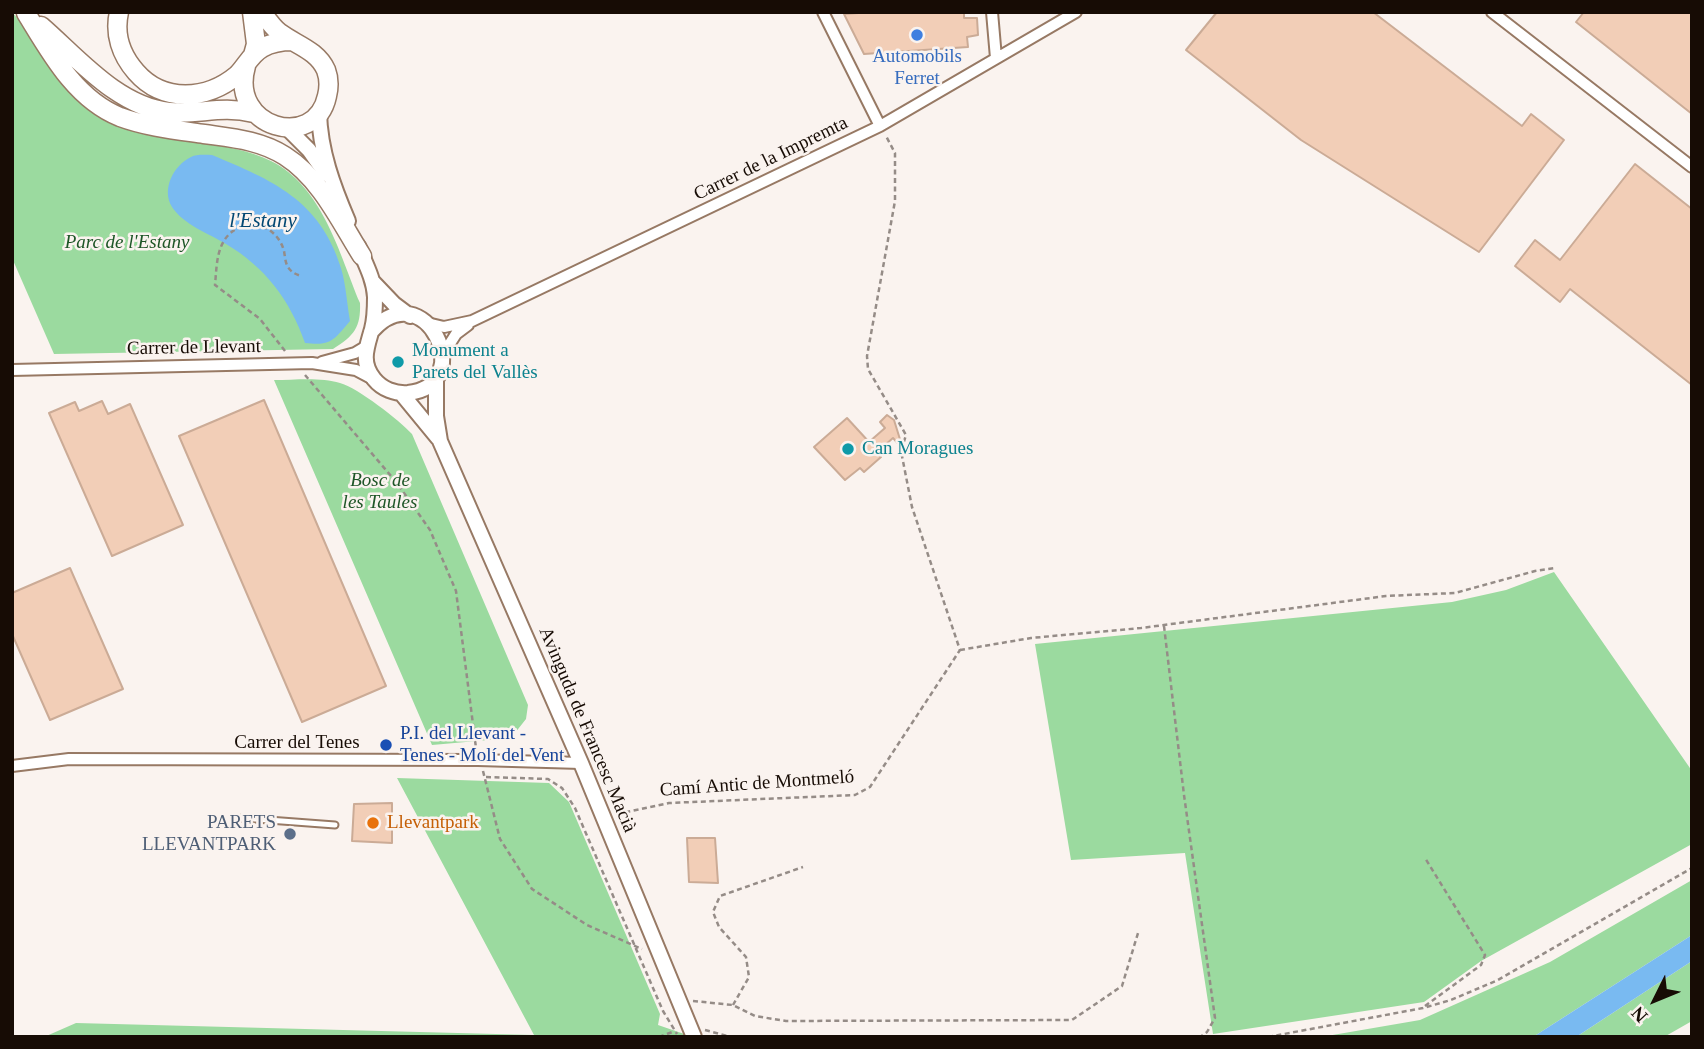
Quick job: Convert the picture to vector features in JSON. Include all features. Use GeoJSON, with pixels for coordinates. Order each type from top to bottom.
{"type":"FeatureCollection","features":[{"type":"Feature","properties":{"kind":"highway"},"geometry":{"type":"LineString","coordinates":[[119,12],[119,40],[125,58],[144,80],[162,91],[184,95],[201,94],[227,82],[271,43],[293,41]]}},
{"type":"Feature","properties":{"kind":"highway"},"geometry":{"type":"LineString","coordinates":[[252,12],[256,44],[243,82],[244,94],[254,113],[269,124],[287,128],[309,122],[319,113],[326,101],[329,86],[326,71],[319,58],[278,31],[262,12]]}},
{"type":"Feature","properties":{"kind":"highway"},"geometry":{"type":"LineString","coordinates":[[26,13],[125,97],[148,107],[180,112],[225,108],[254,113]]}},
{"type":"Feature","properties":{"kind":"highway"},"geometry":{"type":"LineString","coordinates":[[26,13],[78,89],[103,109],[141,124],[255,142],[292,160],[324,196],[362,256]]}},
{"type":"Feature","properties":{"kind":"street"},"geometry":{"type":"LineString","coordinates":[[822,12],[880,126]]}},
{"type":"Feature","properties":{"kind":"street"},"geometry":{"type":"LineString","coordinates":[[992,12],[996,58]]}},
{"type":"Feature","properties":{"kind":"street","name":"Carrer de la Impremta"},"geometry":{"type":"LineString","coordinates":[[472,321],[880,126],[1076,12]]}},
{"type":"Feature","properties":{"kind":"street"},"geometry":{"type":"LineString","coordinates":[[1492,12],[1692,167]]}},
{"type":"Feature","properties":{"kind":"street"},"geometry":{"type":"LineString","coordinates":[[319,113],[320,138],[332,184],[373,282],[375,316],[365,347],[365,362],[373,379],[390,391],[401,393],[421,389],[436,376]]}},
{"type":"Feature","properties":{"kind":"street"},"geometry":{"type":"LineString","coordinates":[[287,128],[309,150],[332,184]]}},
{"type":"Feature","properties":{"kind":"street"},"geometry":{"type":"LineString","coordinates":[[373,282],[394,304],[410,316],[427,323],[444,327],[472,321]]}},
{"type":"Feature","properties":{"kind":"street"},"geometry":{"type":"LineString","coordinates":[[371,332],[392,317],[410,316]]}},
{"type":"Feature","properties":{"kind":"street"},"geometry":{"type":"LineString","coordinates":[[440,441],[436,416],[436,376],[442,356],[456,334],[472,321]]}},
{"type":"Feature","properties":{"kind":"street"},"geometry":{"type":"LineString","coordinates":[[427,323],[438,337],[442,356]]}},
{"type":"Feature","properties":{"kind":"street"},"geometry":{"type":"LineString","coordinates":[[312,363],[337,359],[365,347]]}},
{"type":"Feature","properties":{"kind":"street","name":"Carrer de Llevant"},"geometry":{"type":"LineString","coordinates":[[12,370],[312,363],[356,370],[373,379]]}},
{"type":"Feature","properties":{"kind":"street"},"geometry":{"type":"LineString","coordinates":[[401,393],[440,441]]}},
{"type":"Feature","properties":{"kind":"street","name":"Avinguda de Francesc Macià"},"geometry":{"type":"LineString","coordinates":[[440,441],[581,763],[692,1031]]}},
{"type":"Feature","properties":{"kind":"street","name":"Carrer del Tenes"},"geometry":{"type":"LineString","coordinates":[[12,766],[69,759],[478,760],[581,763]]}},
{"type":"Feature","properties":{"kind":"lane"},"geometry":{"type":"LineString","coordinates":[[242,818],[335,825]]}},
{"type":"Feature","properties":{"kind":"path"},"geometry":{"type":"LineString","coordinates":[[880,126],[895,153],[895,201],[867,356],[868,369],[906,435],[901,451],[912,508],[960,650],[1031,638],[1164,625],[1386,596],[1455,593],[1555,568]]}},
{"type":"Feature","properties":{"kind":"path"},"geometry":{"type":"LineString","coordinates":[[301,276],[287,266],[276,235],[263,226],[253,224],[230,232],[223,241],[215,285],[260,319],[397,483],[430,530],[456,591],[478,760],[485,777],[500,839],[532,889],[587,925],[662,957]]}},
{"type":"Feature","properties":{"kind":"path"},"geometry":{"type":"LineString","coordinates":[[1164,625],[1215,1018],[1207,1032],[1200,1037]]}},
{"type":"Feature","properties":{"kind":"path","name":"Camí Antic de Montmeló"},"geometry":{"type":"LineString","coordinates":[[604,817],[669,803],[855,795],[870,787],[960,650]]}},
{"type":"Feature","properties":{"kind":"path"},"geometry":{"type":"LineString","coordinates":[[485,777],[548,779],[562,788],[575,808],[663,1011],[678,1037]]}},
{"type":"Feature","properties":{"kind":"path"},"geometry":{"type":"LineString","coordinates":[[1423,1008],[1439,993],[1481,965],[1485,955],[1425,858]]}},
{"type":"Feature","properties":{"kind":"path"},"geometry":{"type":"LineString","coordinates":[[733,1005],[749,976],[746,957],[719,927],[713,912],[720,896],[803,867]]}},
{"type":"Feature","properties":{"kind":"path"},"geometry":{"type":"LineString","coordinates":[[1268,1037],[1423,1008],[1451,1000],[1498,980],[1692,868]]}},
{"type":"Feature","properties":{"kind":"path"},"geometry":{"type":"LineString","coordinates":[[679,1000],[733,1005],[755,1016],[786,1021],[1072,1020],[1122,986],[1138,933]]}},
{"type":"Feature","properties":{"kind":"path"},"geometry":{"type":"LineString","coordinates":[[659,1037],[675,1031],[731,1037]]}},
{"type":"Feature","properties":{"kind":"path"},"geometry":{"type":"LineString","coordinates":[[72,1037],[162,1037]]}},
{"type":"Feature","properties":{"kind":"green space","name":"Parc de l'Estany"},"geometry":{"type":"Polygon","coordinates":[[[12,12],[67,85],[106,120],[139,133],[227,147],[263,157],[289,173],[304,187],[327,223],[360,303],[359,318],[351,335],[333,349],[54,354],[12,258],[12,12]]]}},
{"type":"Feature","properties":{"kind":"green space","name":"Bosc de les Taules"},"geometry":{"type":"Polygon","coordinates":[[[316,379],[348,386],[378,405],[412,434],[528,705],[526,719],[511,738],[432,745],[274,380],[316,379]]]}},
{"type":"Feature","properties":{"kind":"green space"},"geometry":{"type":"Polygon","coordinates":[[[1554,572],[1692,771],[1692,844],[1481,961],[1424,1002],[1213,1034],[1185,853],[1071,860],[1035,644],[1452,602],[1506,590],[1554,572]]]}},
{"type":"Feature","properties":{"kind":"green space"},"geometry":{"type":"Polygon","coordinates":[[[397,778],[549,783],[569,802],[660,1014],[658,1025],[693,1037],[44,1037],[76,1023],[534,1035],[397,778]]]}},
{"type":"Feature","properties":{"kind":"green space"},"geometry":{"type":"Polygon","coordinates":[[[1692,880],[1692,935],[1533,1037],[1321,1037],[1420,1020],[1550,962],[1692,880]]]}},
{"type":"Feature","properties":{"kind":"green space"},"geometry":{"type":"Polygon","coordinates":[[[1692,961],[1692,1021],[1664,1037],[1576,1037],[1692,961]]]}},
{"type":"Feature","properties":{"kind":"water","name":"l'Estany"},"geometry":{"type":"Polygon","coordinates":[[[212,155],[255,174],[291,195],[320,225],[341,268],[350,321],[331,341],[321,344],[305,343],[284,299],[264,274],[240,253],[190,224],[172,207],[169,185],[179,166],[191,157],[212,155]]]}},
{"type":"Feature","properties":{"kind":"water"},"geometry":{"type":"Polygon","coordinates":[[[1692,935],[1692,961],[1576,1037],[1533,1037],[1692,935]]]}},
{"type":"Feature","properties":{"kind":"building"},"geometry":{"type":"Polygon","coordinates":[[[964,12],[964,18],[977,18],[978,35],[967,37],[968,47],[864,54],[844,14],[964,12]]]}},
{"type":"Feature","properties":{"kind":"building"},"geometry":{"type":"Polygon","coordinates":[[[1217,12],[1373,12],[1522,126],[1531,114],[1564,140],[1479,252],[1301,140],[1186,50],[1217,12]]]}},
{"type":"Feature","properties":{"kind":"building"},"geometry":{"type":"Polygon","coordinates":[[[1584,12],[1692,12],[1692,114],[1576,22],[1584,12]]]}},
{"type":"Feature","properties":{"kind":"building"},"geometry":{"type":"Polygon","coordinates":[[[1635,164],[1692,209],[1692,385],[1570,289],[1560,302],[1515,266],[1535,240],[1560,260],[1635,164]]]}},
{"type":"Feature","properties":{"kind":"building"},"geometry":{"type":"Polygon","coordinates":[[[264,400],[386,686],[302,722],[179,436],[264,400]]]}},
{"type":"Feature","properties":{"kind":"building"},"geometry":{"type":"Polygon","coordinates":[[[102,401],[108,414],[130,404],[183,525],[112,556],[49,413],[75,402],[79,411],[102,401]]]}},
{"type":"Feature","properties":{"kind":"building","name":"Can Moragues"},"geometry":{"type":"Polygon","coordinates":[[[887,415],[894,420],[903,449],[893,438],[877,452],[881,457],[864,472],[860,468],[845,480],[814,447],[847,418],[869,442],[885,428],[880,422],[887,415]]]}},
{"type":"Feature","properties":{"kind":"building"},"geometry":{"type":"Polygon","coordinates":[[[70,568],[123,689],[50,720],[12,634],[12,593],[70,568]]]}},
{"type":"Feature","properties":{"kind":"building","name":"Llevantpark"},"geometry":{"type":"Polygon","coordinates":[[[392,803],[392,843],[352,841],[354,804],[392,803]]]}},
{"type":"Feature","properties":{"kind":"building"},"geometry":{"type":"Polygon","coordinates":[[[687,838],[715,838],[718,883],[689,882],[687,838]]]}},
{"type":"Feature","properties":{"kind":"place","name":"Automobils Ferret"},"geometry":{"type":"Point","coordinates":[917,35]}},
{"type":"Feature","properties":{"kind":"place","name":"Monument a Parets del Vallès"},"geometry":{"type":"Point","coordinates":[398,362]}},
{"type":"Feature","properties":{"kind":"place","name":"Can Moragues"},"geometry":{"type":"Point","coordinates":[848,449]}},
{"type":"Feature","properties":{"kind":"place","name":"P.I. del Llevant - Tenes - Molí del Vent"},"geometry":{"type":"Point","coordinates":[386,745]}},
{"type":"Feature","properties":{"kind":"place","name":"Llevantpark"},"geometry":{"type":"Point","coordinates":[373,823]}},
{"type":"Feature","properties":{"kind":"place","name":"PARETS LLEVANTPARK"},"geometry":{"type":"Point","coordinates":[290,834]}}]}
